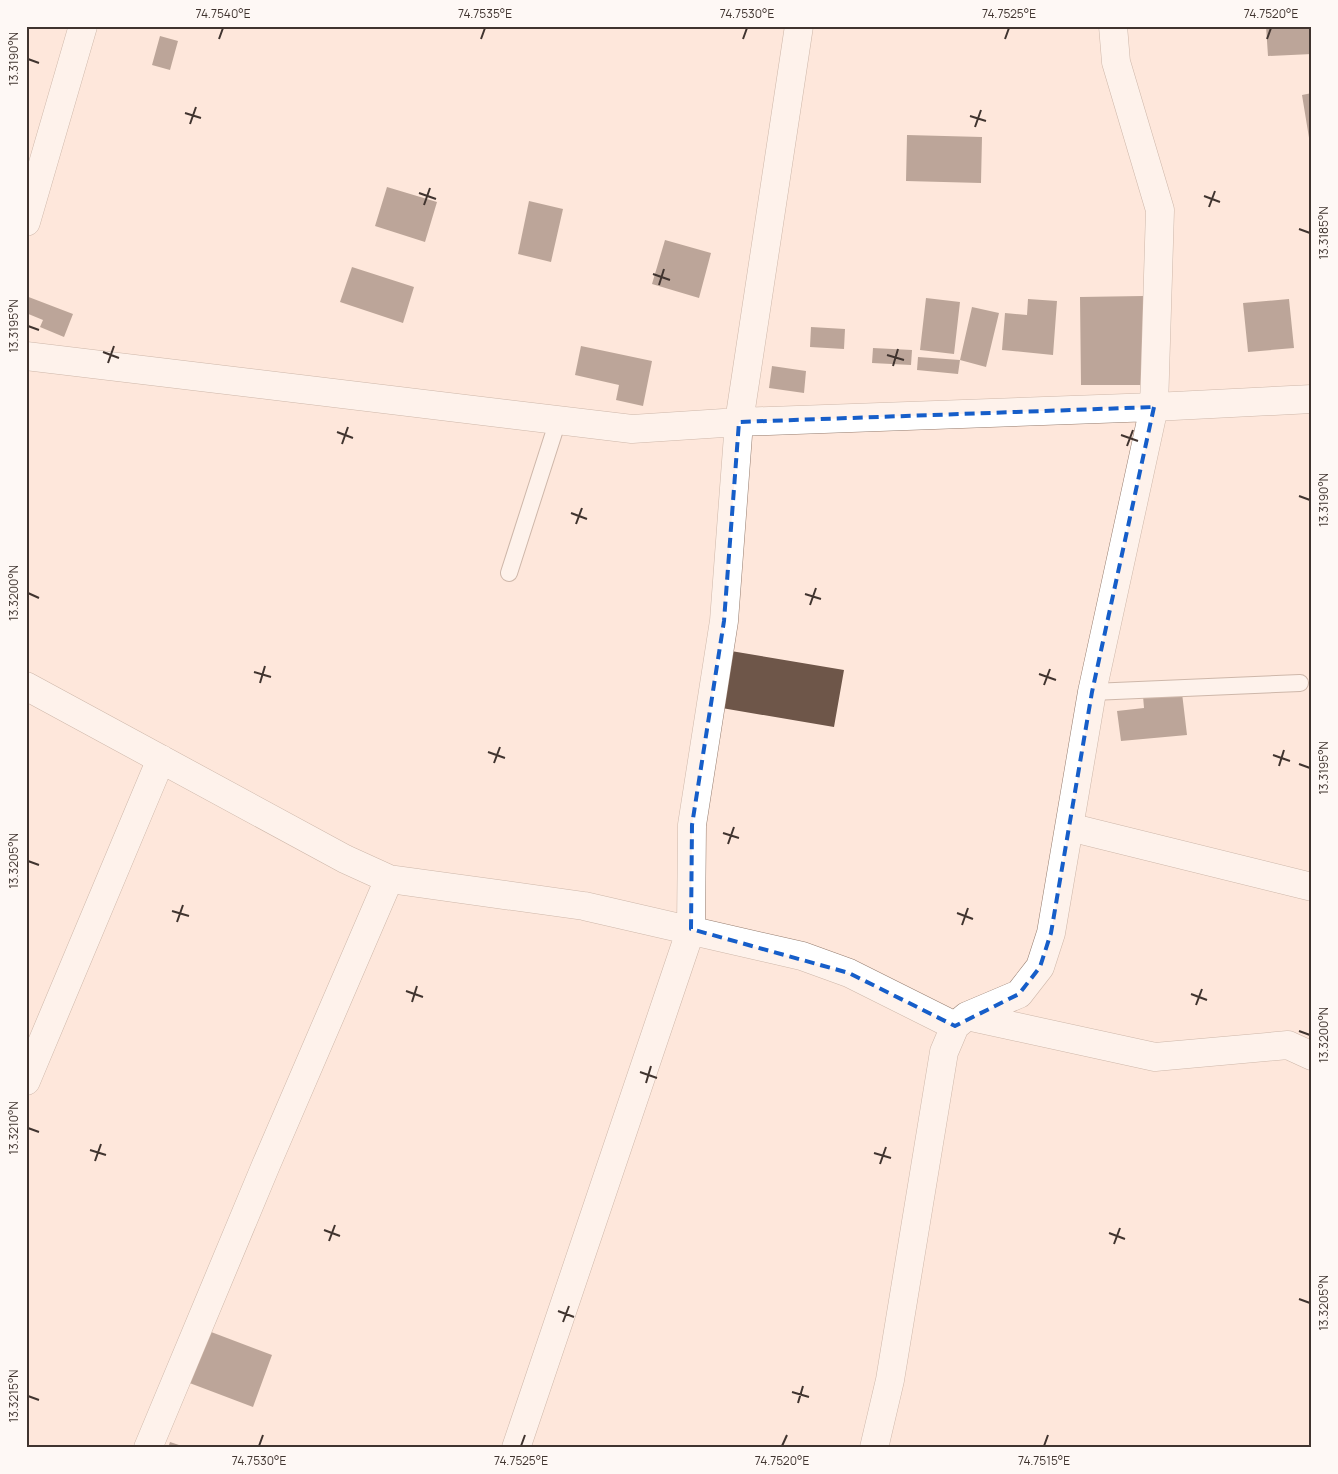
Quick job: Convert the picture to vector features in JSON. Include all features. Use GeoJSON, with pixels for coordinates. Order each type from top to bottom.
{"type":"FeatureCollection","features":[{"type":"Feature","properties":{"kind":"street"},"geometry":{"type":"LineString","coordinates":[[26,222],[82,26]]}},
{"type":"Feature","properties":{"kind":"street"},"geometry":{"type":"LineString","coordinates":[[516,1448],[691,929],[692,825],[724,621],[739,422],[799,26]]}},
{"type":"Feature","properties":{"kind":"street"},"geometry":{"type":"LineString","coordinates":[[874,1448],[890,1380],[944,1052],[961,1021],[1019,994],[1040,967],[1051,933],[1092,692],[1154,407],[1160,210],[1116,62],[1113,26]]}},
{"type":"Feature","properties":{"kind":"street"},"geometry":{"type":"LineString","coordinates":[[26,356],[632,429],[739,422],[1154,407],[1312,399]]}},
{"type":"Feature","properties":{"kind":"street"},"geometry":{"type":"LineString","coordinates":[[26,686],[344,859],[389,879],[584,906],[691,929],[802,956],[849,972],[961,1021],[1155,1057],[1288,1045],[1312,1056]]}},
{"type":"Feature","properties":{"kind":"street"},"geometry":{"type":"LineString","coordinates":[[26,1081],[161,759]]}},
{"type":"Feature","properties":{"kind":"street"},"geometry":{"type":"LineString","coordinates":[[1069,827],[1312,887]]}},
{"type":"Feature","properties":{"kind":"street"},"geometry":{"type":"LineString","coordinates":[[148,1448],[266,1165],[389,879]]}},
{"type":"Feature","properties":{"kind":"lane"},"geometry":{"type":"LineString","coordinates":[[509,573],[558,420]]}},
{"type":"Feature","properties":{"kind":"lane"},"geometry":{"type":"LineString","coordinates":[[1092,692],[1300,683]]}},
{"type":"Feature","properties":{"kind":"highlighted area"},"geometry":{"type":"Polygon","coordinates":[[[1154,407],[1092,692],[1051,933],[1040,967],[1019,994],[955,1026],[849,973],[691,929],[692,825],[724,621],[739,422],[1154,407]]]}},
{"type":"Feature","properties":{"kind":"building"},"geometry":{"type":"Polygon","coordinates":[[[1266,26],[1312,26],[1312,54],[1268,56],[1266,26]]]}},
{"type":"Feature","properties":{"kind":"building"},"geometry":{"type":"Polygon","coordinates":[[[160,36],[178,41],[170,70],[152,65],[160,36]]]}},
{"type":"Feature","properties":{"kind":"building"},"geometry":{"type":"Polygon","coordinates":[[[1312,93],[1312,150],[1311,150],[1302,95],[1312,93]]]}},
{"type":"Feature","properties":{"kind":"building"},"geometry":{"type":"Polygon","coordinates":[[[907,135],[982,137],[981,183],[906,181],[907,135]]]}},
{"type":"Feature","properties":{"kind":"building"},"geometry":{"type":"Polygon","coordinates":[[[387,187],[437,202],[425,242],[375,226],[387,187]]]}},
{"type":"Feature","properties":{"kind":"building"},"geometry":{"type":"Polygon","coordinates":[[[529,201],[563,209],[551,262],[518,254],[529,201]]]}},
{"type":"Feature","properties":{"kind":"building"},"geometry":{"type":"Polygon","coordinates":[[[665,240],[711,253],[699,298],[652,284],[665,240]]]}},
{"type":"Feature","properties":{"kind":"building"},"geometry":{"type":"Polygon","coordinates":[[[352,267],[414,287],[403,323],[340,302],[352,267]]]}},
{"type":"Feature","properties":{"kind":"building"},"geometry":{"type":"Polygon","coordinates":[[[26,296],[73,314],[64,337],[40,327],[43,320],[26,313],[26,296]]]}},
{"type":"Feature","properties":{"kind":"building"},"geometry":{"type":"Polygon","coordinates":[[[1143,296],[1144,385],[1081,385],[1080,297],[1143,296]]]}},
{"type":"Feature","properties":{"kind":"building"},"geometry":{"type":"Polygon","coordinates":[[[926,298],[960,302],[954,354],[920,350],[926,298]]]}},
{"type":"Feature","properties":{"kind":"building"},"geometry":{"type":"Polygon","coordinates":[[[1028,299],[1057,301],[1053,355],[1002,350],[1005,313],[1027,315],[1028,299]]]}},
{"type":"Feature","properties":{"kind":"building"},"geometry":{"type":"Polygon","coordinates":[[[1289,299],[1294,348],[1248,352],[1243,303],[1289,299]]]}},
{"type":"Feature","properties":{"kind":"building"},"geometry":{"type":"Polygon","coordinates":[[[972,307],[999,313],[986,367],[960,360],[972,307]]]}},
{"type":"Feature","properties":{"kind":"building"},"geometry":{"type":"Polygon","coordinates":[[[811,327],[845,329],[844,349],[810,347],[811,327]]]}},
{"type":"Feature","properties":{"kind":"building"},"geometry":{"type":"Polygon","coordinates":[[[581,346],[652,361],[643,406],[616,400],[619,385],[575,375],[581,346]]]}},
{"type":"Feature","properties":{"kind":"building"},"geometry":{"type":"Polygon","coordinates":[[[873,348],[912,350],[911,365],[872,363],[873,348]]]}},
{"type":"Feature","properties":{"kind":"building"},"geometry":{"type":"Polygon","coordinates":[[[918,357],[960,360],[958,374],[917,370],[918,357]]]}},
{"type":"Feature","properties":{"kind":"building"},"geometry":{"type":"Polygon","coordinates":[[[772,366],[806,371],[804,393],[769,388],[772,366]]]}},
{"type":"Feature","properties":{"kind":"building"},"geometry":{"type":"Polygon","coordinates":[[[725,650],[844,670],[834,727],[716,707],[725,650]]]}},
{"type":"Feature","properties":{"kind":"building"},"geometry":{"type":"Polygon","coordinates":[[[1182,693],[1187,735],[1121,741],[1117,711],[1144,708],[1143,696],[1182,693]]]}},
{"type":"Feature","properties":{"kind":"building"},"geometry":{"type":"Polygon","coordinates":[[[198,1327],[272,1355],[253,1407],[179,1379],[198,1327]]]}},
{"type":"Feature","properties":{"kind":"building"},"geometry":{"type":"Polygon","coordinates":[[[170,1442],[185,1447],[185,1448],[168,1448],[170,1442]]]}}]}
